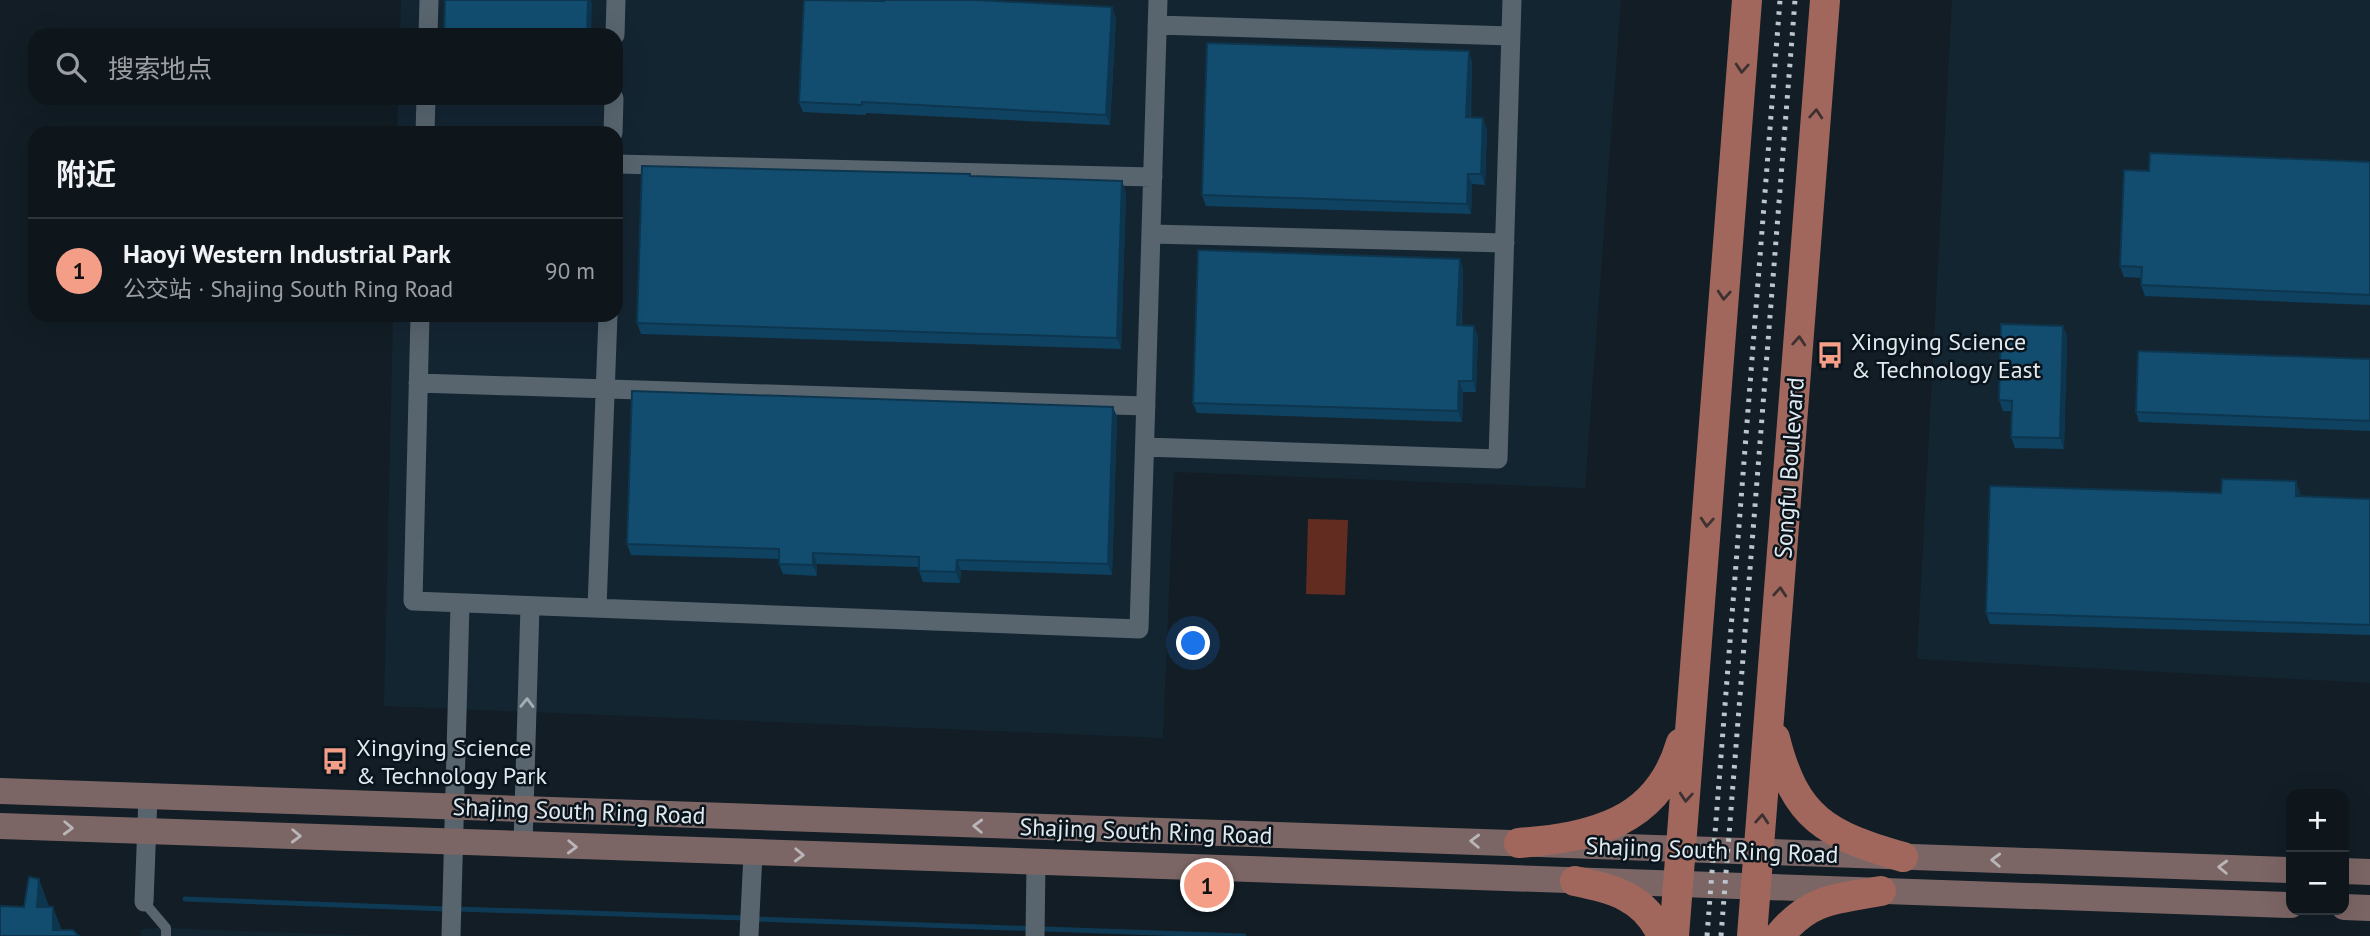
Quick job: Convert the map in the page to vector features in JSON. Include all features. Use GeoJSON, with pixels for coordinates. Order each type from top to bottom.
{"type":"FeatureCollection","features":[{"type":"Feature","properties":{"kind":"main road"},"geometry":{"type":"LineString","coordinates":[[1674,936],[1747,0]]}},
{"type":"Feature","properties":{"kind":"main road","name":"Songfu Boulevard"},"geometry":{"type":"LineString","coordinates":[[1752,936],[1825,0]]}},
{"type":"Feature","properties":{"kind":"main road"},"geometry":{"type":"LineString","coordinates":[[1519,843],[1556,840],[1590,833],[1643,806],[1656,795],[1667,779],[1678,756],[1692,706]]}},
{"type":"Feature","properties":{"kind":"main road"},"geometry":{"type":"LineString","coordinates":[[1770,717],[1780,760],[1801,803],[1823,824],[1857,843],[1903,857]]}},
{"type":"Feature","properties":{"kind":"main road","name":"Shajing South Ring Road"},"geometry":{"type":"LineString","coordinates":[[0,790],[2286,870]]}},
{"type":"Feature","properties":{"kind":"main road","name":"Shajing South Ring Road"},"geometry":{"type":"LineString","coordinates":[[0,826],[2286,905]]}},
{"type":"Feature","properties":{"kind":"main road"},"geometry":{"type":"LineString","coordinates":[[2349,871],[2370,872]]}},
{"type":"Feature","properties":{"kind":"main road"},"geometry":{"type":"LineString","coordinates":[[1574,881],[1612,889],[1627,897],[1649,916],[1662,936]]}},
{"type":"Feature","properties":{"kind":"main road"},"geometry":{"type":"LineString","coordinates":[[1779,936],[1801,913],[1817,904],[1881,891]]}},
{"type":"Feature","properties":{"kind":"main road"},"geometry":{"type":"LineString","coordinates":[[2349,907],[2370,908]]}},
{"type":"Feature","properties":{"kind":"street"},"geometry":{"type":"LineString","coordinates":[[428,28],[429,0]]}},
{"type":"Feature","properties":{"kind":"street"},"geometry":{"type":"LineString","coordinates":[[615,28],[617,0]]}},
{"type":"Feature","properties":{"kind":"street"},"geometry":{"type":"LineString","coordinates":[[420,322],[413,601],[1139,629],[1158,0]]}},
{"type":"Feature","properties":{"kind":"street"},"geometry":{"type":"LineString","coordinates":[[1145,447],[1498,459],[1513,0]]}},
{"type":"Feature","properties":{"kind":"street"},"geometry":{"type":"LineString","coordinates":[[1157,25],[1511,36]]}},
{"type":"Feature","properties":{"kind":"street"},"geometry":{"type":"LineString","coordinates":[[425,126],[426,105]]}},
{"type":"Feature","properties":{"kind":"street"},"geometry":{"type":"LineString","coordinates":[[613,126],[614,105]]}},
{"type":"Feature","properties":{"kind":"street"},"geometry":{"type":"LineString","coordinates":[[623,164],[1153,177]]}},
{"type":"Feature","properties":{"kind":"street"},"geometry":{"type":"LineString","coordinates":[[1151,234],[1504,243]]}},
{"type":"Feature","properties":{"kind":"street"},"geometry":{"type":"LineString","coordinates":[[597,608],[608,322]]}},
{"type":"Feature","properties":{"kind":"street"},"geometry":{"type":"LineString","coordinates":[[418,383],[1146,406]]}},
{"type":"Feature","properties":{"kind":"street"},"geometry":{"type":"LineString","coordinates":[[451,936],[460,604]]}},
{"type":"Feature","properties":{"kind":"street"},"geometry":{"type":"LineString","coordinates":[[523,845],[530,606]]}},
{"type":"Feature","properties":{"kind":"street"},"geometry":{"type":"LineString","coordinates":[[144,902],[148,796]]}},
{"type":"Feature","properties":{"kind":"street"},"geometry":{"type":"LineString","coordinates":[[749,936],[753,853]]}},
{"type":"Feature","properties":{"kind":"street"},"geometry":{"type":"LineString","coordinates":[[1035,863],[1035,936]]}},
{"type":"Feature","properties":{"kind":"lane"},"geometry":{"type":"LineString","coordinates":[[144,902],[166,928],[166,936]]}},
{"type":"Feature","properties":{"kind":"shaded area"},"geometry":{"type":"Polygon","coordinates":[[[401,0],[1621,0],[1585,488],[1174,472],[1163,738],[384,706],[393,322],[623,322],[623,126],[397,126],[398,105],[623,105],[623,28],[400,28],[401,0]]]}},
{"type":"Feature","properties":{"kind":"shaded area"},"geometry":{"type":"Polygon","coordinates":[[[1952,0],[2370,0],[2370,683],[1917,659],[1952,0]]]}},
{"type":"Feature","properties":{"kind":"shaded area"},"geometry":{"type":"Polygon","coordinates":[[[1308,519],[1348,520],[1345,595],[1306,594],[1308,519]]]}},
{"type":"Feature","properties":{"kind":"shaded area"},"geometry":{"type":"Polygon","coordinates":[[[141,929],[379,936],[141,936],[141,929]]]}},
{"type":"Feature","properties":{"kind":"building"},"geometry":{"type":"Polygon","coordinates":[[[445,0],[588,0],[587,28],[444,28],[445,0]]]}},
{"type":"Feature","properties":{"kind":"building"},"geometry":{"type":"Polygon","coordinates":[[[804,0],[975,0],[1112,7],[1106,115],[862,102],[862,105],[799,102],[804,0]]]}},
{"type":"Feature","properties":{"kind":"building"},"geometry":{"type":"Polygon","coordinates":[[[1207,43],[1469,51],[1466,117],[1483,118],[1481,174],[1468,174],[1467,204],[1202,195],[1207,43]]]}},
{"type":"Feature","properties":{"kind":"building"},"geometry":{"type":"Polygon","coordinates":[[[2150,153],[2370,162],[2370,295],[2141,285],[2142,267],[2120,266],[2124,170],[2149,171],[2150,153]]]}},
{"type":"Feature","properties":{"kind":"building"},"geometry":{"type":"Polygon","coordinates":[[[642,166],[970,174],[1122,181],[1117,338],[637,323],[642,166]]]}},
{"type":"Feature","properties":{"kind":"building"},"geometry":{"type":"Polygon","coordinates":[[[1198,250],[1460,259],[1457,325],[1474,326],[1473,381],[1459,381],[1458,411],[1193,403],[1198,250]]]}},
{"type":"Feature","properties":{"kind":"building"},"geometry":{"type":"Polygon","coordinates":[[[2001,324],[2063,326],[2060,438],[2011,437],[2012,401],[1999,400],[2001,324]]]}},
{"type":"Feature","properties":{"kind":"building"},"geometry":{"type":"Polygon","coordinates":[[[2138,351],[2370,359],[2370,421],[2136,412],[2138,351]]]}},
{"type":"Feature","properties":{"kind":"building"},"geometry":{"type":"Polygon","coordinates":[[[632,391],[1113,407],[1108,564],[957,560],[956,572],[919,571],[919,557],[813,553],[813,565],[779,564],[779,549],[627,544],[632,391]]]}},
{"type":"Feature","properties":{"kind":"building"},"geometry":{"type":"Polygon","coordinates":[[[2222,479],[2296,481],[2296,496],[2370,499],[2370,625],[1986,613],[1990,486],[2221,493],[2222,479]]]}},
{"type":"Feature","properties":{"kind":"building"},"geometry":{"type":"Polygon","coordinates":[[[29,877],[39,879],[37,907],[53,907],[53,930],[73,930],[79,936],[0,936],[0,906],[24,907],[29,877]]]}},
{"type":"Feature","properties":{"kind":"waterway"},"geometry":{"type":"LineString","coordinates":[[185,899],[447,909]]}},
{"type":"Feature","properties":{"kind":"waterway"},"geometry":{"type":"LineString","coordinates":[[457,909],[744,918]]}},
{"type":"Feature","properties":{"kind":"waterway"},"geometry":{"type":"LineString","coordinates":[[754,919],[1244,936]]}},
{"type":"Feature","properties":{"kind":"railway"},"geometry":{"type":"LineString","coordinates":[[1707,936],[1780,0]]}},
{"type":"Feature","properties":{"kind":"railway"},"geometry":{"type":"LineString","coordinates":[[1721,936],[1795,0]]}},
{"type":"Feature","properties":{"kind":"place","name":"Xingying Science & Technology East"},"geometry":{"type":"Point","coordinates":[1830,355]}},
{"type":"Feature","properties":{"kind":"place","name":"Xingying Science & Technology Park"},"geometry":{"type":"Point","coordinates":[335,761]}},
{"type":"Feature","properties":{"kind":"place","name":"Haoyi Western Industrial Park"},"geometry":{"type":"Point","coordinates":[1207,885]}}]}
